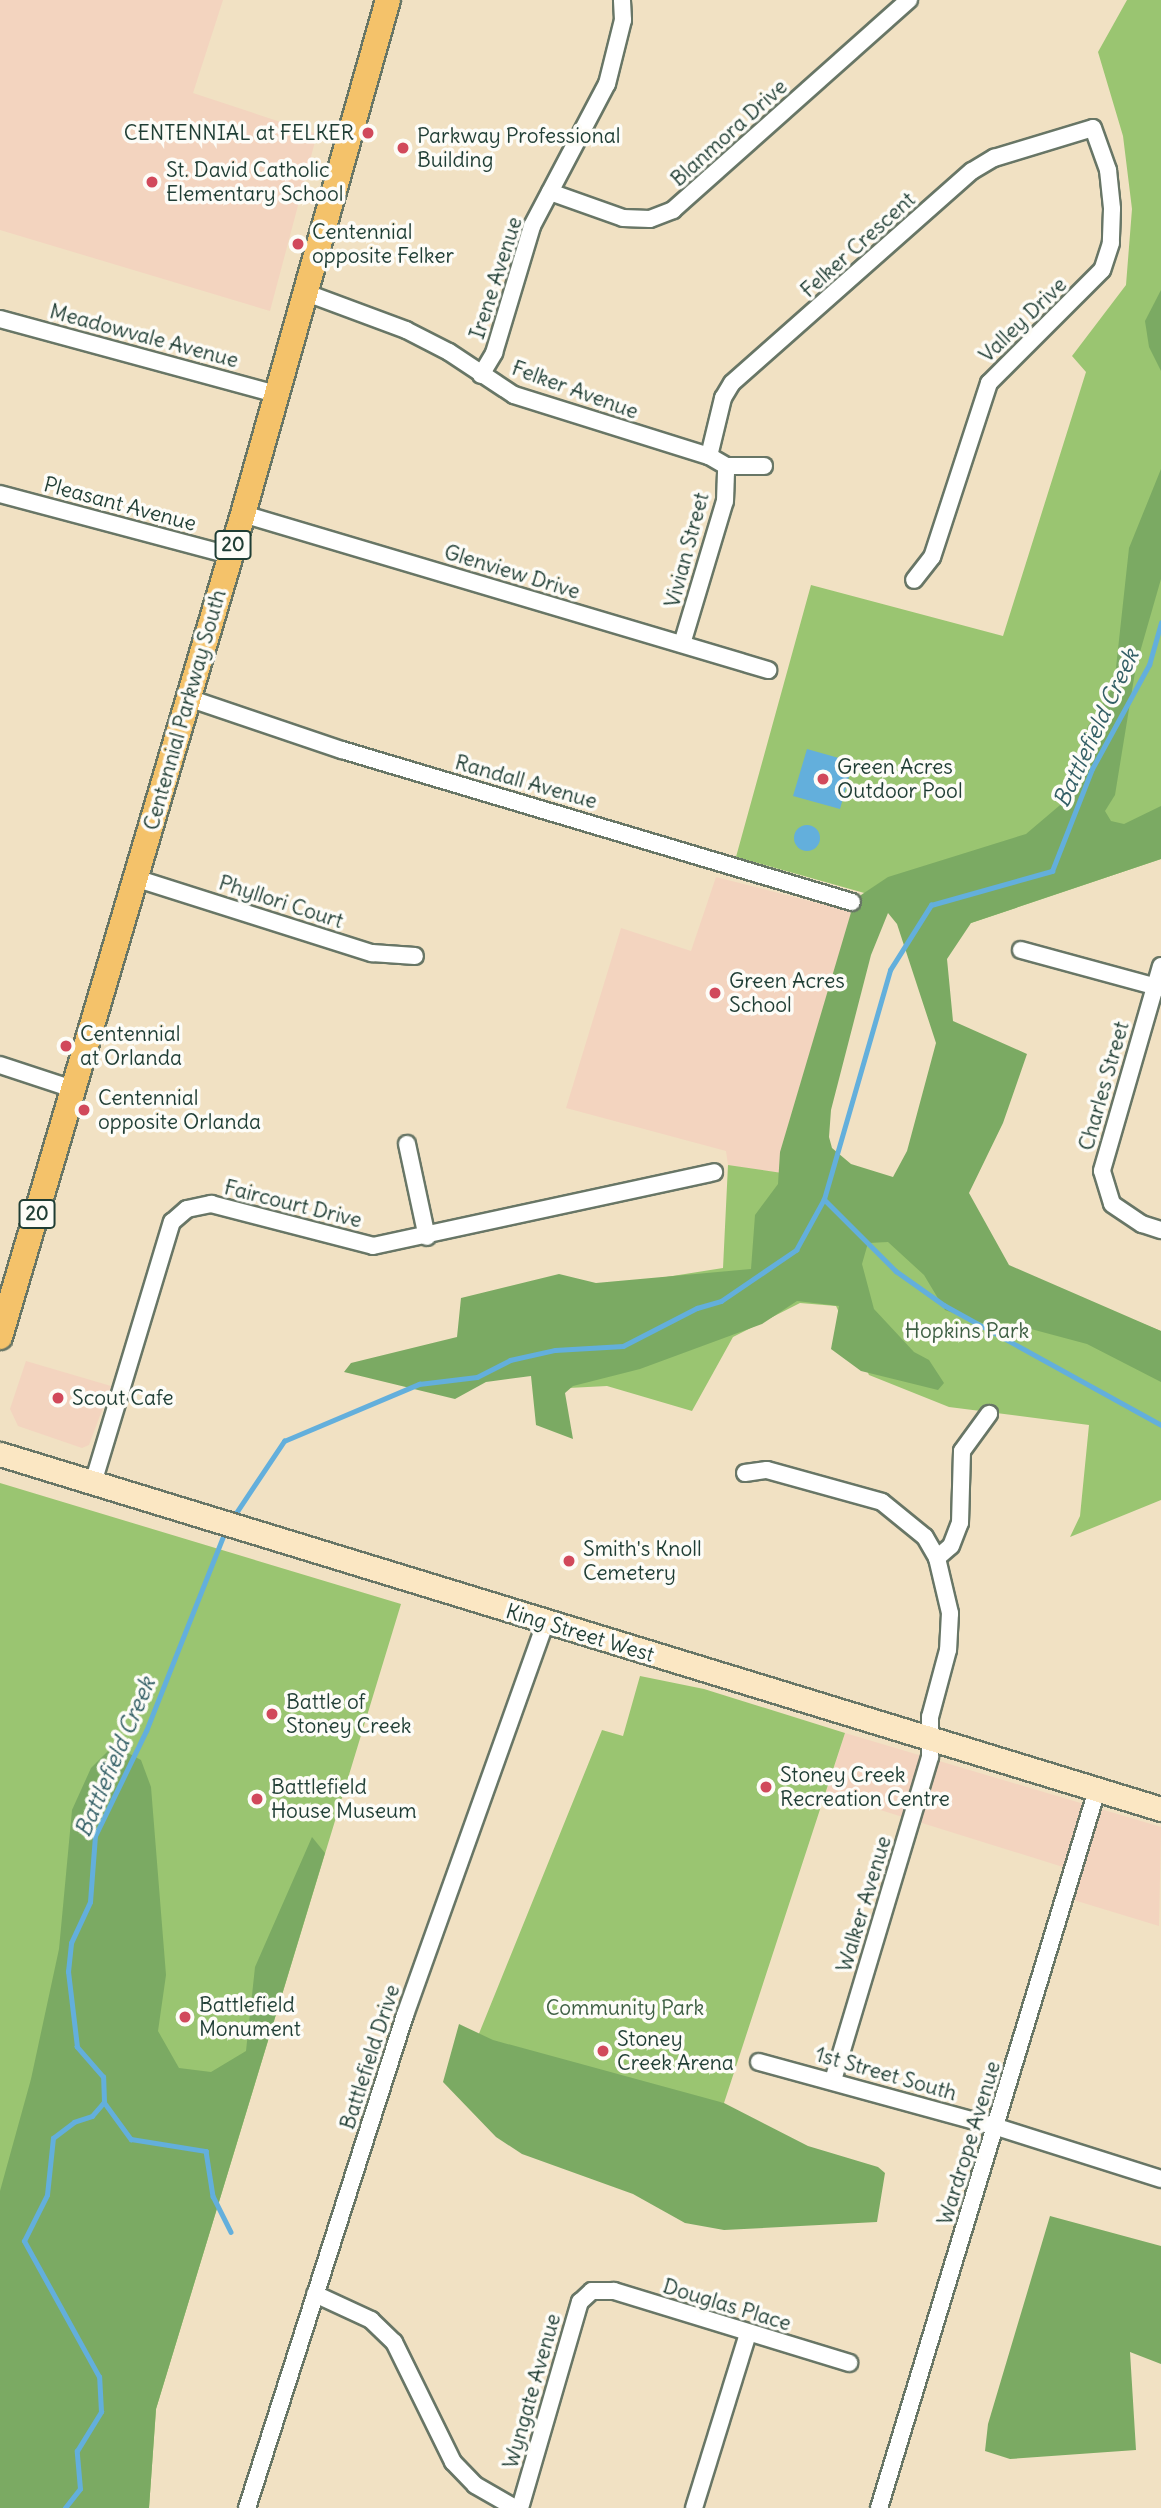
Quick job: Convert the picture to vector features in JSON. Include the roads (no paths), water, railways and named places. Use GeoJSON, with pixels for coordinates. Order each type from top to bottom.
{"type":"FeatureCollection","features":[{"type":"Feature","properties":{"kind":"main road","name":"Centennial Parkway South"},"geometry":{"type":"LineString","coordinates":[[0,1338],[243,514],[388,0]]}},
{"type":"Feature","properties":{"kind":"main road","name":"King Street West"},"geometry":{"type":"LineString","coordinates":[[0,1454],[1161,1810]]}},
{"type":"Feature","properties":{"kind":"street","name":"Irene Avenue"},"geometry":{"type":"LineString","coordinates":[[481,375],[494,353],[532,226],[607,84],[623,20],[622,0]]}},
{"type":"Feature","properties":{"kind":"street","name":"Blanmora Drive"},"geometry":{"type":"LineString","coordinates":[[550,192],[623,218],[650,219],[673,210],[909,0]]}},
{"type":"Feature","properties":{"kind":"street","name":"Felker Crescent"},"geometry":{"type":"LineString","coordinates":[[709,456],[723,398],[732,383],[972,171],[994,158],[1093,128]]}},
{"type":"Feature","properties":{"kind":"street","name":"Valley Drive"},"geometry":{"type":"LineString","coordinates":[[914,580],[932,557],[989,383],[1102,270],[1111,243],[1112,209],[1108,170],[1093,128]]}},
{"type":"Feature","properties":{"kind":"street","name":"Felker Avenue"},"geometry":{"type":"LineString","coordinates":[[304,292],[406,330],[450,352],[514,395],[709,456],[726,466]]}},
{"type":"Feature","properties":{"kind":"street","name":"Meadowvale Avenue"},"geometry":{"type":"LineString","coordinates":[[0,319],[277,394]]}},
{"type":"Feature","properties":{"kind":"street"},"geometry":{"type":"LineString","coordinates":[[726,466],[764,466]]}},
{"type":"Feature","properties":{"kind":"street","name":"Vivian Street"},"geometry":{"type":"LineString","coordinates":[[682,644],[725,501],[726,466]]}},
{"type":"Feature","properties":{"kind":"street","name":"Pleasant Avenue"},"geometry":{"type":"LineString","coordinates":[[0,494],[230,555]]}},
{"type":"Feature","properties":{"kind":"street","name":"Glenview Drive"},"geometry":{"type":"LineString","coordinates":[[243,514],[768,670]]}},
{"type":"Feature","properties":{"kind":"street","name":"Randall Avenue"},"geometry":{"type":"LineString","coordinates":[[188,698],[342,750],[852,902]]}},
{"type":"Feature","properties":{"kind":"street","name":"Phyllori Court"},"geometry":{"type":"LineString","coordinates":[[135,878],[372,953],[415,956]]}},
{"type":"Feature","properties":{"kind":"street"},"geometry":{"type":"LineString","coordinates":[[1021,950],[1158,987]]}},
{"type":"Feature","properties":{"kind":"street","name":"Charles Street"},"geometry":{"type":"LineString","coordinates":[[1161,966],[1158,987],[1102,1171],[1112,1204],[1142,1224],[1161,1230]]}},
{"type":"Feature","properties":{"kind":"street"},"geometry":{"type":"LineString","coordinates":[[0,1065],[72,1089]]}},
{"type":"Feature","properties":{"kind":"street"},"geometry":{"type":"LineString","coordinates":[[407,1144],[427,1237]]}},
{"type":"Feature","properties":{"kind":"street","name":"Faircourt Drive"},"geometry":{"type":"LineString","coordinates":[[93,1483],[172,1222],[187,1209],[211,1204],[373,1246],[427,1237],[715,1172]]}},
{"type":"Feature","properties":{"kind":"street"},"geometry":{"type":"LineString","coordinates":[[746,1473],[767,1470],[882,1503],[925,1537],[937,1558],[951,1546],[960,1523],[961,1451],[989,1413]]}},
{"type":"Feature","properties":{"kind":"street","name":"Walker Avenue"},"geometry":{"type":"LineString","coordinates":[[833,2080],[930,1757],[930,1717],[950,1632],[937,1558]]}},
{"type":"Feature","properties":{"kind":"street","name":"Battlefield Drive"},"geometry":{"type":"LineString","coordinates":[[247,2508],[418,1977],[545,1623]]}},
{"type":"Feature","properties":{"kind":"street","name":"Wardrope Avenue"},"geometry":{"type":"LineString","coordinates":[[879,2508],[997,2127],[1097,1790]]}},
{"type":"Feature","properties":{"kind":"street","name":"1st Street South"},"geometry":{"type":"LineString","coordinates":[[759,2062],[833,2080],[997,2127],[1161,2179]]}},
{"type":"Feature","properties":{"kind":"street","name":"Douglas Place"},"geometry":{"type":"LineString","coordinates":[[592,2291],[614,2291],[849,2363]]}},
{"type":"Feature","properties":{"kind":"street","name":"Wyngate Avenue"},"geometry":{"type":"LineString","coordinates":[[518,2508],[580,2302],[592,2291]]}},
{"type":"Feature","properties":{"kind":"street"},"geometry":{"type":"LineString","coordinates":[[315,2294],[371,2320],[394,2342],[453,2462],[475,2485],[518,2508]]}},
{"type":"Feature","properties":{"kind":"street"},"geometry":{"type":"LineString","coordinates":[[694,2508],[748,2334]]}},
{"type":"Feature","properties":{"kind":"water","name":"Green Acres Outdoor Pool"},"geometry":{"type":"Polygon","coordinates":[[[807,749],[853,762],[840,809],[793,796],[807,749]]]}},
{"type":"Feature","properties":{"kind":"water"},"geometry":{"type":"Polygon","coordinates":[[[807,825],[816,829],[820,838],[816,847],[807,851],[798,847],[794,838],[798,829],[807,825]]]}},
{"type":"Feature","properties":{"kind":"waterway","name":"Battlefield Creek"},"geometry":{"type":"LineString","coordinates":[[232,1519],[284,1441],[419,1384],[477,1377],[510,1360],[555,1350],[623,1346],[697,1308],[721,1301],[796,1250],[824,1199],[890,970],[931,905],[1052,871],[1092,769],[1149,665],[1161,623]]}},
{"type":"Feature","properties":{"kind":"waterway"},"geometry":{"type":"LineString","coordinates":[[824,1199],[896,1271],[944,1305],[1161,1425]]}},
{"type":"Feature","properties":{"kind":"waterway","name":"Battlefield Creek"},"geometry":{"type":"LineString","coordinates":[[65,2508],[80,2489],[77,2451],[101,2412],[99,2377],[24,2241],[47,2195],[53,2138],[74,2122],[92,2116],[104,2102],[103,2077],[77,2047],[68,1972],[71,1943],[90,1902],[95,1836],[146,1731],[223,1537]]}},
{"type":"Feature","properties":{"kind":"waterway"},"geometry":{"type":"LineString","coordinates":[[104,2102],[131,2139],[206,2151],[213,2196],[231,2232]]}},
{"type":"Feature","properties":{"kind":"place","name":"CENTENNIAL at FELKER"},"geometry":{"type":"Point","coordinates":[368,133]}},
{"type":"Feature","properties":{"kind":"place","name":"Parkway Professional Building"},"geometry":{"type":"Point","coordinates":[403,148]}},
{"type":"Feature","properties":{"kind":"place","name":"St. David Catholic Elementary School"},"geometry":{"type":"Point","coordinates":[152,182]}},
{"type":"Feature","properties":{"kind":"place","name":"Centennial opposite Felker"},"geometry":{"type":"Point","coordinates":[298,244]}},
{"type":"Feature","properties":{"kind":"place","name":"Green Acres Outdoor Pool"},"geometry":{"type":"Point","coordinates":[823,779]}},
{"type":"Feature","properties":{"kind":"place","name":"Green Acres School"},"geometry":{"type":"Point","coordinates":[715,993]}},
{"type":"Feature","properties":{"kind":"place","name":"Centennial at Orlanda"},"geometry":{"type":"Point","coordinates":[66,1046]}},
{"type":"Feature","properties":{"kind":"place","name":"Centennial opposite Orlanda"},"geometry":{"type":"Point","coordinates":[84,1110]}},
{"type":"Feature","properties":{"kind":"place","name":"Scout Cafe"},"geometry":{"type":"Point","coordinates":[58,1398]}},
{"type":"Feature","properties":{"kind":"place","name":"Smith's Knoll Cemetery"},"geometry":{"type":"Point","coordinates":[569,1561]}},
{"type":"Feature","properties":{"kind":"place","name":"Battle of Stoney Creek"},"geometry":{"type":"Point","coordinates":[272,1714]}},
{"type":"Feature","properties":{"kind":"place","name":"Stoney Creek Recreation Centre"},"geometry":{"type":"Point","coordinates":[766,1787]}},
{"type":"Feature","properties":{"kind":"place","name":"Battlefield House Museum"},"geometry":{"type":"Point","coordinates":[257,1799]}},
{"type":"Feature","properties":{"kind":"place","name":"Battlefield Monument"},"geometry":{"type":"Point","coordinates":[185,2017]}},
{"type":"Feature","properties":{"kind":"place","name":"Stoney Creek Arena"},"geometry":{"type":"Point","coordinates":[603,2051]}},
{"type":"Feature","properties":{"kind":"park label","name":"Hopkins Park"},"geometry":{"type":"Point","coordinates":[967,1331]}},
{"type":"Feature","properties":{"kind":"park label","name":"Community Park"},"geometry":{"type":"Point","coordinates":[625,2008]}}]}
